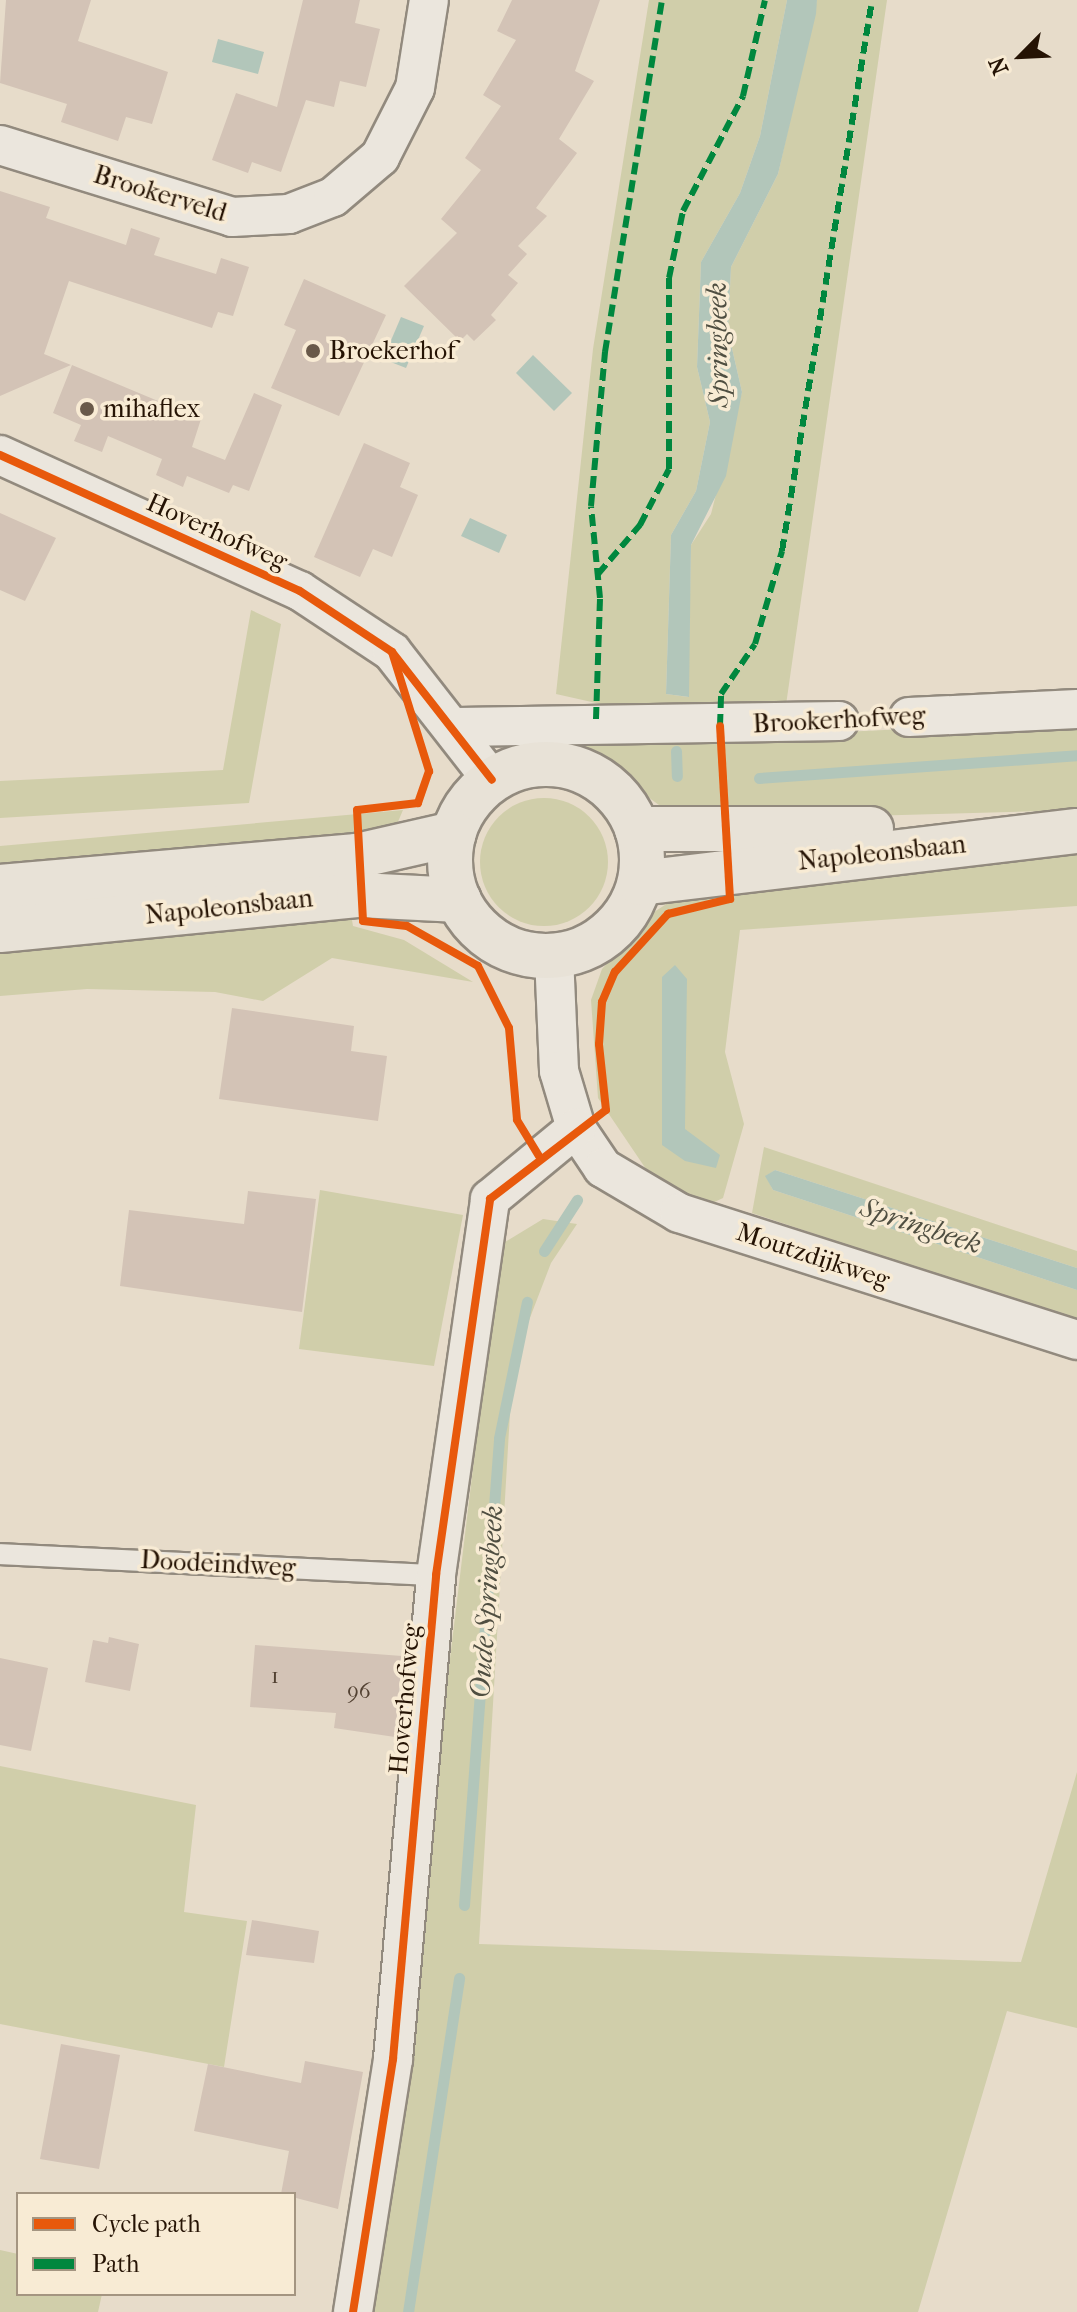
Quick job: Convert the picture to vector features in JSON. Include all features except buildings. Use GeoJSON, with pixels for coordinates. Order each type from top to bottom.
{"type":"FeatureCollection","features":[{"type":"Feature","properties":{"kind":"main road"},"geometry":{"type":"LineString","coordinates":[[533,766],[577,769],[613,792],[637,829],[640,883],[609,933],[554,956],[497,943],[459,900],[454,834],[492,780],[533,766]]}},
{"type":"Feature","properties":{"kind":"main road","name":"Napoleonsbaan"},"geometry":{"type":"LineString","coordinates":[[637,829],[1077,830]]}},
{"type":"Feature","properties":{"kind":"main road","name":"Napoleonsbaan"},"geometry":{"type":"LineString","coordinates":[[640,883],[1077,830]]}},
{"type":"Feature","properties":{"kind":"main road","name":"Napoleonsbaan"},"geometry":{"type":"LineString","coordinates":[[0,887],[357,856],[454,834]]}},
{"type":"Feature","properties":{"kind":"main road","name":"Napoleonsbaan"},"geometry":{"type":"LineString","coordinates":[[0,930],[359,895],[459,900]]}},
{"type":"Feature","properties":{"kind":"street","name":"Brookerveld"},"geometry":{"type":"LineString","coordinates":[[0,145],[232,217],[289,214],[333,197],[380,157],[415,88],[429,0]]}},
{"type":"Feature","properties":{"kind":"street","name":"Hoverhofweg"},"geometry":{"type":"LineString","coordinates":[[0,455],[300,591],[392,652],[458,727],[492,780]]}},
{"type":"Feature","properties":{"kind":"street","name":"Brookerhofweg"},"geometry":{"type":"LineString","coordinates":[[909,717],[1077,709]]}},
{"type":"Feature","properties":{"kind":"street","name":"Brookerhofweg"},"geometry":{"type":"LineString","coordinates":[[458,727],[839,721]]}},
{"type":"Feature","properties":{"kind":"street"},"geometry":{"type":"LineString","coordinates":[[554,956],[559,1071],[576,1128]]}},
{"type":"Feature","properties":{"kind":"street","name":"Hoverhofweg"},"geometry":{"type":"LineString","coordinates":[[353,2312],[393,2059],[436,1575],[490,1199],[576,1128]]}},
{"type":"Feature","properties":{"kind":"street","name":"Moutzdijkweg"},"geometry":{"type":"LineString","coordinates":[[576,1128],[603,1168],[679,1213],[1077,1340]]}},
{"type":"Feature","properties":{"kind":"lane","name":"Doodeindweg"},"geometry":{"type":"LineString","coordinates":[[0,1554],[436,1575]]}},
{"type":"Feature","properties":{"kind":"shaded area"},"geometry":{"type":"Polygon","coordinates":[[[649,0],[787,0],[760,136],[740,193],[701,262],[697,367],[710,422],[696,491],[671,535],[666,694],[688,697],[691,545],[711,514],[742,392],[728,331],[731,267],[778,174],[817,0],[887,0],[786,705],[623,709],[556,694],[593,349],[649,0]]]}},
{"type":"Feature","properties":{"kind":"shaded area"},"geometry":{"type":"Polygon","coordinates":[[[251,610],[281,624],[249,803],[0,818],[0,781],[223,770],[251,610]]]}},
{"type":"Feature","properties":{"kind":"shaded area"},"geometry":{"type":"Polygon","coordinates":[[[1077,721],[1077,810],[866,816],[670,813],[600,762],[523,736],[670,740],[1077,721]]]}},
{"type":"Feature","properties":{"kind":"shaded area"},"geometry":{"type":"Polygon","coordinates":[[[544,798],[569,803],[590,816],[603,837],[608,862],[603,887],[590,908],[569,921],[544,926],[519,921],[498,908],[485,887],[480,862],[485,837],[498,816],[519,803],[544,798]]]}},
{"type":"Feature","properties":{"kind":"shaded area"},"geometry":{"type":"Polygon","coordinates":[[[403,810],[389,843],[0,876],[0,846],[403,810]]]}},
{"type":"Feature","properties":{"kind":"shaded area"},"geometry":{"type":"Polygon","coordinates":[[[1077,854],[1077,906],[740,930],[725,1052],[744,1124],[723,1198],[708,1205],[679,1195],[648,1172],[598,1098],[591,1000],[602,969],[651,914],[682,894],[864,869],[1077,854]]]}},
{"type":"Feature","properties":{"kind":"shaded area"},"geometry":{"type":"Polygon","coordinates":[[[350,908],[353,926],[404,940],[473,982],[332,958],[263,1001],[215,992],[87,989],[0,996],[0,944],[350,908]]]}},
{"type":"Feature","properties":{"kind":"shaded area"},"geometry":{"type":"Polygon","coordinates":[[[764,1147],[1077,1251],[1077,1268],[775,1170],[766,1176],[773,1190],[1077,1290],[1077,1322],[752,1213],[764,1147]]]}},
{"type":"Feature","properties":{"kind":"shaded area"},"geometry":{"type":"Polygon","coordinates":[[[320,1190],[463,1215],[434,1366],[299,1349],[320,1190]]]}},
{"type":"Feature","properties":{"kind":"shaded area"},"geometry":{"type":"Polygon","coordinates":[[[543,1219],[577,1224],[551,1263],[523,1336],[511,1396],[479,1944],[1021,1962],[1077,1772],[1077,2028],[1007,2011],[918,2312],[371,2312],[500,1245],[543,1219]]]}},
{"type":"Feature","properties":{"kind":"shaded area"},"geometry":{"type":"Polygon","coordinates":[[[0,1766],[196,1805],[184,1912],[247,1921],[224,2067],[0,2024],[0,1766]]]}},
{"type":"Feature","properties":{"kind":"shaded area"},"geometry":{"type":"Polygon","coordinates":[[[0,2250],[16,2254],[16,2296],[102,2296],[98,2312],[0,2312],[0,2250]]]}},
{"type":"Feature","properties":{"kind":"water"},"geometry":{"type":"Polygon","coordinates":[[[787,0],[817,0],[816,14],[778,174],[731,267],[728,331],[742,392],[726,476],[691,545],[689,697],[666,694],[671,535],[696,491],[710,422],[697,367],[701,262],[740,193],[760,136],[787,0]]]}},
{"type":"Feature","properties":{"kind":"water"},"geometry":{"type":"Polygon","coordinates":[[[218,39],[264,52],[258,74],[212,62],[218,39]]]}},
{"type":"Feature","properties":{"kind":"water"},"geometry":{"type":"Polygon","coordinates":[[[401,317],[424,326],[406,368],[383,359],[401,317]]]}},
{"type":"Feature","properties":{"kind":"water"},"geometry":{"type":"Polygon","coordinates":[[[533,355],[572,393],[554,411],[516,373],[533,355]]]}},
{"type":"Feature","properties":{"kind":"water"},"geometry":{"type":"Polygon","coordinates":[[[470,518],[507,535],[499,553],[461,536],[470,518]]]}},
{"type":"Feature","properties":{"kind":"water"},"geometry":{"type":"Polygon","coordinates":[[[675,965],[687,979],[685,1129],[720,1155],[716,1168],[685,1161],[662,1145],[662,977],[675,965]]]}},
{"type":"Feature","properties":{"kind":"water"},"geometry":{"type":"Polygon","coordinates":[[[775,1170],[1077,1268],[1077,1290],[773,1190],[765,1176],[775,1170]]]}},
{"type":"Feature","properties":{"kind":"waterway","name":"Springbeek"},"geometry":{"type":"LineString","coordinates":[[676,751],[677,776]]}},
{"type":"Feature","properties":{"kind":"waterway"},"geometry":{"type":"LineString","coordinates":[[759,778],[1077,755]]}},
{"type":"Feature","properties":{"kind":"waterway","name":"Oude Springbeek"},"geometry":{"type":"LineString","coordinates":[[544,1251],[577,1200]]}},
{"type":"Feature","properties":{"kind":"waterway","name":"Oude Springbeek"},"geometry":{"type":"LineString","coordinates":[[464,1905],[499,1438],[527,1302]]}},
{"type":"Feature","properties":{"kind":"waterway","name":"Oude Springbeek"},"geometry":{"type":"LineString","coordinates":[[408,2312],[459,1978]]}},
{"type":"Feature","properties":{"kind":"marked path"},"geometry":{"type":"LineString","coordinates":[[596,719],[600,598],[591,506],[605,352],[662,0]]}},
{"type":"Feature","properties":{"kind":"marked path"},"geometry":{"type":"LineString","coordinates":[[598,574],[640,525],[669,469],[669,278],[683,211],[743,96],[765,0]]}},
{"type":"Feature","properties":{"kind":"marked path"},"geometry":{"type":"LineString","coordinates":[[720,726],[721,694],[755,644],[782,551],[872,0]]}},
{"type":"Feature","properties":{"kind":"cycle path"},"geometry":{"type":"LineString","coordinates":[[0,455],[300,591],[392,652],[492,780]]}},
{"type":"Feature","properties":{"kind":"cycle path"},"geometry":{"type":"LineString","coordinates":[[392,652],[429,771],[418,803],[357,810],[363,921],[407,926],[478,966],[509,1028],[517,1120],[539,1156]]}},
{"type":"Feature","properties":{"kind":"cycle path"},"geometry":{"type":"LineString","coordinates":[[353,2312],[393,2059],[436,1575],[490,1199],[606,1110],[599,1044],[602,1002],[615,972],[668,914],[730,899],[720,726]]}},
{"type":"Feature","properties":{"kind":"place","name":"Broekerhof"},"geometry":{"type":"Point","coordinates":[313,351]}},
{"type":"Feature","properties":{"kind":"place","name":"mihaflex"},"geometry":{"type":"Point","coordinates":[87,409]}}]}
